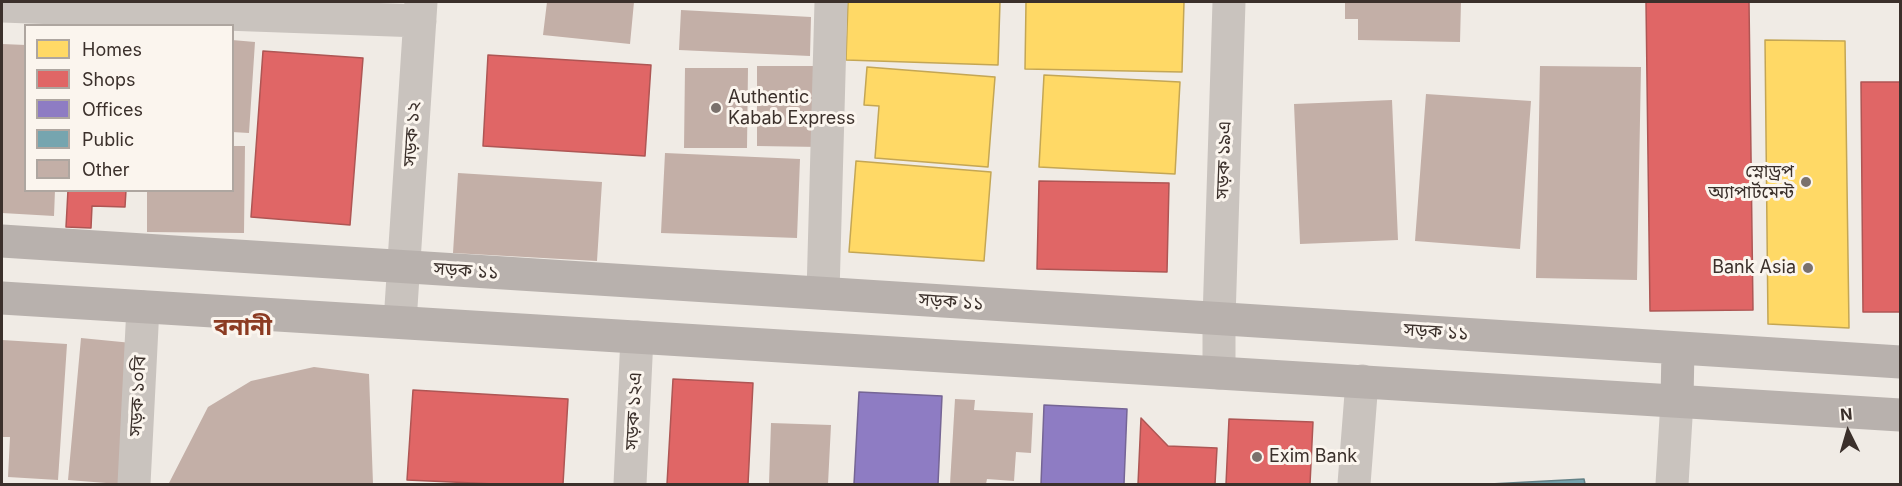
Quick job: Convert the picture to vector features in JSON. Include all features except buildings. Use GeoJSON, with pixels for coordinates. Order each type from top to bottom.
{"type":"FeatureCollection","features":[{"type":"Feature","properties":{"kind":"main road","name":"সড়ক ১১"},"geometry":{"type":"LineString","coordinates":[[2,241],[1900,362]]}},
{"type":"Feature","properties":{"kind":"main road"},"geometry":{"type":"LineString","coordinates":[[2,298],[1900,415]]}},
{"type":"Feature","properties":{"kind":"main road"},"geometry":{"type":"LineString","coordinates":[[1677,401],[1678,348]]}},
{"type":"Feature","properties":{"kind":"street"},"geometry":{"type":"LineString","coordinates":[[823,293],[831,2]]}},
{"type":"Feature","properties":{"kind":"street","name":"সড়ক ১৯এ"},"geometry":{"type":"LineString","coordinates":[[1219,373],[1229,2]]}},
{"type":"Feature","properties":{"kind":"street"},"geometry":{"type":"LineString","coordinates":[[2,6],[421,11]]}},
{"type":"Feature","properties":{"kind":"street","name":"সড়ক ১২"},"geometry":{"type":"LineString","coordinates":[[400,322],[421,11]]}},
{"type":"Feature","properties":{"kind":"street","name":"সড়ক ১০বি"},"geometry":{"type":"LineString","coordinates":[[134,484],[143,307]]}},
{"type":"Feature","properties":{"kind":"street","name":"সড়ক ১২এ"},"geometry":{"type":"LineString","coordinates":[[630,484],[637,337]]}},
{"type":"Feature","properties":{"kind":"street"},"geometry":{"type":"LineString","coordinates":[[1354,484],[1362,381]]}},
{"type":"Feature","properties":{"kind":"street"},"geometry":{"type":"LineString","coordinates":[[1672,484],[1677,401]]}},
{"type":"Feature","properties":{"kind":"place","name":"Authentic Kabab Express"},"geometry":{"type":"Point","coordinates":[716,108]}},
{"type":"Feature","properties":{"kind":"place","name":"স্নোড্রপ অ্যাপার্টমেন্ট"},"geometry":{"type":"Point","coordinates":[1806,182]}},
{"type":"Feature","properties":{"kind":"place","name":"Bank Asia"},"geometry":{"type":"Point","coordinates":[1808,268]}},
{"type":"Feature","properties":{"kind":"place","name":"Exim Bank"},"geometry":{"type":"Point","coordinates":[1257,457]}},
{"type":"Feature","properties":{"kind":"district","name":"বনানী"},"geometry":{"type":"Point","coordinates":[243,328]}}]}
